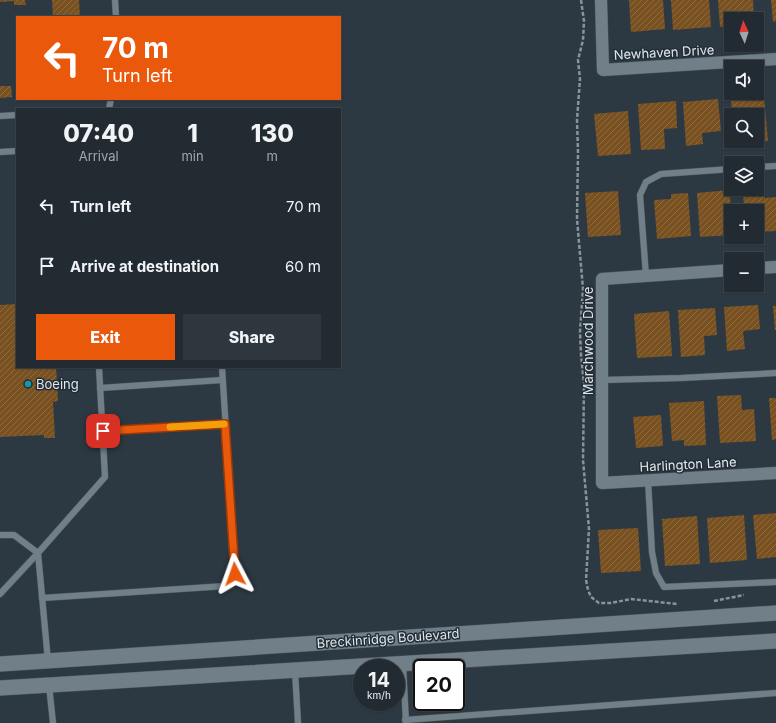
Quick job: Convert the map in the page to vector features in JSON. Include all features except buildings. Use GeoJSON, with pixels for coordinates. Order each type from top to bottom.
{"type":"FeatureCollection","features":[{"type":"Feature","properties":{"kind":"street","name":"Newhaven Drive"},"geometry":{"type":"LineString","coordinates":[[601,0],[602,70],[776,59]]}},
{"type":"Feature","properties":{"kind":"street"},"geometry":{"type":"LineString","coordinates":[[764,268],[776,267]]}},
{"type":"Feature","properties":{"kind":"street","name":"Marchwood Drive"},"geometry":{"type":"LineString","coordinates":[[602,483],[602,279],[724,270]]}},
{"type":"Feature","properties":{"kind":"street","name":"Harlington Lane"},"geometry":{"type":"LineString","coordinates":[[602,483],[776,473]]}},
{"type":"Feature","properties":{"kind":"street","name":"Breckinridge Boulevard"},"geometry":{"type":"LineString","coordinates":[[0,664],[776,613]]}},
{"type":"Feature","properties":{"kind":"street"},"geometry":{"type":"LineString","coordinates":[[402,637],[403,659]]}},
{"type":"Feature","properties":{"kind":"street","name":"Breckinridge Boulevard"},"geometry":{"type":"LineString","coordinates":[[405,664],[776,641]]}},
{"type":"Feature","properties":{"kind":"street"},"geometry":{"type":"LineString","coordinates":[[48,661],[49,685]]}},
{"type":"Feature","properties":{"kind":"street","name":"Breckinridge Boulevard"},"geometry":{"type":"LineString","coordinates":[[0,688],[353,667]]}},
{"type":"Feature","properties":{"kind":"lane"},"geometry":{"type":"LineString","coordinates":[[115,0],[116,16]]}},
{"type":"Feature","properties":{"kind":"lane"},"geometry":{"type":"LineString","coordinates":[[0,116],[16,115]]}},
{"type":"Feature","properties":{"kind":"lane"},"geometry":{"type":"LineString","coordinates":[[0,152],[16,151]]}},
{"type":"Feature","properties":{"kind":"lane"},"geometry":{"type":"LineString","coordinates":[[764,167],[776,166]]}},
{"type":"Feature","properties":{"kind":"lane"},"geometry":{"type":"LineString","coordinates":[[646,276],[640,195],[646,182],[661,174],[724,170]]}},
{"type":"Feature","properties":{"kind":"lane"},"geometry":{"type":"LineString","coordinates":[[0,594],[105,476],[99,368]]}},
{"type":"Feature","properties":{"kind":"lane"},"geometry":{"type":"LineString","coordinates":[[42,598],[226,586],[231,584],[235,574],[222,368]]}},
{"type":"Feature","properties":{"kind":"lane"},"geometry":{"type":"LineString","coordinates":[[602,380],[776,373]]}},
{"type":"Feature","properties":{"kind":"lane"},"geometry":{"type":"LineString","coordinates":[[100,388],[222,380]]}},
{"type":"Feature","properties":{"kind":"lane"},"geometry":{"type":"LineString","coordinates":[[103,431],[225,424]]}},
{"type":"Feature","properties":{"kind":"lane"},"geometry":{"type":"LineString","coordinates":[[648,480],[652,552],[656,573],[664,587],[776,582]]}},
{"type":"Feature","properties":{"kind":"lane"},"geometry":{"type":"LineString","coordinates":[[0,535],[14,535],[38,553],[48,661]]}},
{"type":"Feature","properties":{"kind":"lane"},"geometry":{"type":"LineString","coordinates":[[295,670],[298,723]]}},
{"type":"Feature","properties":{"kind":"lane"},"geometry":{"type":"LineString","coordinates":[[49,685],[53,723]]}},
{"type":"Feature","properties":{"kind":"lane"},"geometry":{"type":"LineString","coordinates":[[405,703],[406,722],[776,693]]}},
{"type":"Feature","properties":{"kind":"slow traffic"},"geometry":{"type":"LineString","coordinates":[[170,427],[224,424]]}},
{"type":"Feature","properties":{"kind":"place","name":"Boeing"},"geometry":{"type":"Point","coordinates":[28,384]}},
{"type":"Feature","properties":{"kind":"route"},"geometry":{"type":"LineString","coordinates":[[103,431],[225,424],[235,574]]}}]}
